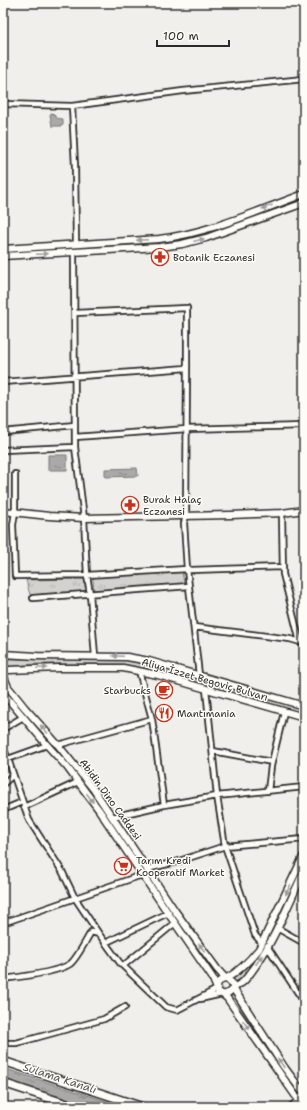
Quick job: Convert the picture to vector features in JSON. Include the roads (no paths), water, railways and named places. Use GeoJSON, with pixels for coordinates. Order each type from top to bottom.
{"type":"FeatureCollection","features":[{"type":"Feature","properties":{"kind":"main road"},"geometry":{"type":"LineString","coordinates":[[3,249],[178,237],[204,230],[304,194]]}},
{"type":"Feature","properties":{"kind":"main road"},"geometry":{"type":"LineString","coordinates":[[3,256],[160,247],[182,244],[206,238],[304,203]]}},
{"type":"Feature","properties":{"kind":"main road"},"geometry":{"type":"LineString","coordinates":[[282,513],[304,510]]}},
{"type":"Feature","properties":{"kind":"main road"},"geometry":{"type":"LineString","coordinates":[[3,511],[84,518],[282,513],[304,514]]}},
{"type":"Feature","properties":{"kind":"main road","name":"Aliya İzzet Begoviç Bulvarı"},"geometry":{"type":"LineString","coordinates":[[3,654],[127,657],[149,661],[304,706]]}},
{"type":"Feature","properties":{"kind":"main road","name":"Aliya İzzet Begoviç Bulvarı"},"geometry":{"type":"LineString","coordinates":[[3,670],[115,668],[139,671],[158,675],[304,718]]}},
{"type":"Feature","properties":{"kind":"main road","name":"Abidin Dino Caddesi"},"geometry":{"type":"LineString","coordinates":[[3,674],[8,687],[58,745],[94,790],[188,929],[226,979]]}},
{"type":"Feature","properties":{"kind":"main road","name":"Abidin Dino Caddesi"},"geometry":{"type":"LineString","coordinates":[[3,693],[67,767],[99,810],[212,976],[217,989]]}},
{"type":"Feature","properties":{"kind":"main road"},"geometry":{"type":"LineString","coordinates":[[222,994],[227,994],[232,991],[232,988],[243,982],[256,965],[304,855]]}},
{"type":"Feature","properties":{"kind":"main road"},"geometry":{"type":"LineString","coordinates":[[303,1099],[245,1024],[227,998],[217,989],[217,984],[221,980],[226,979],[238,971],[265,945],[277,928],[304,870]]}},
{"type":"Feature","properties":{"kind":"main road"},"geometry":{"type":"LineString","coordinates":[[226,979],[232,983],[232,988],[303,1099]]}},
{"type":"Feature","properties":{"kind":"main road"},"geometry":{"type":"LineString","coordinates":[[3,1061],[143,1107]]}},
{"type":"Feature","properties":{"kind":"main road"},"geometry":{"type":"LineString","coordinates":[[3,1083],[76,1107]]}},
{"type":"Feature","properties":{"kind":"main road"},"geometry":{"type":"LineString","coordinates":[[292,1107],[303,1099]]}},
{"type":"Feature","properties":{"kind":"street"},"geometry":{"type":"LineString","coordinates":[[3,104],[72,106],[183,91],[304,79]]}},
{"type":"Feature","properties":{"kind":"street"},"geometry":{"type":"LineString","coordinates":[[72,106],[76,244]]}},
{"type":"Feature","properties":{"kind":"street"},"geometry":{"type":"LineString","coordinates":[[74,252],[75,447],[84,518],[87,575],[96,656]]}},
{"type":"Feature","properties":{"kind":"street"},"geometry":{"type":"LineString","coordinates":[[75,312],[187,308],[186,516],[184,523],[187,569],[199,675]]}},
{"type":"Feature","properties":{"kind":"street"},"geometry":{"type":"LineString","coordinates":[[3,382],[187,368]]}},
{"type":"Feature","properties":{"kind":"street"},"geometry":{"type":"LineString","coordinates":[[3,432],[75,425]]}},
{"type":"Feature","properties":{"kind":"street"},"geometry":{"type":"LineString","coordinates":[[75,437],[187,429],[304,426]]}},
{"type":"Feature","properties":{"kind":"street"},"geometry":{"type":"LineString","coordinates":[[3,450],[75,447]]}},
{"type":"Feature","properties":{"kind":"street"},"geometry":{"type":"LineString","coordinates":[[15,474],[15,512],[12,525],[15,576],[87,575],[187,569],[282,567]]}},
{"type":"Feature","properties":{"kind":"street"},"geometry":{"type":"LineString","coordinates":[[194,627],[290,639],[302,642],[283,574],[282,513]]}},
{"type":"Feature","properties":{"kind":"street"},"geometry":{"type":"LineString","coordinates":[[33,598],[189,586]]}},
{"type":"Feature","properties":{"kind":"street"},"geometry":{"type":"LineString","coordinates":[[139,671],[152,719],[164,805]]}},
{"type":"Feature","properties":{"kind":"street"},"geometry":{"type":"LineString","coordinates":[[206,689],[225,846],[255,935],[265,945],[304,1002]]}},
{"type":"Feature","properties":{"kind":"street"},"geometry":{"type":"LineString","coordinates":[[268,791],[272,762],[284,712]]}},
{"type":"Feature","properties":{"kind":"street"},"geometry":{"type":"LineString","coordinates":[[3,729],[24,717]]}},
{"type":"Feature","properties":{"kind":"street"},"geometry":{"type":"LineString","coordinates":[[58,745],[152,719]]}},
{"type":"Feature","properties":{"kind":"street"},"geometry":{"type":"LineString","coordinates":[[3,761],[47,745]]}},
{"type":"Feature","properties":{"kind":"street"},"geometry":{"type":"LineString","coordinates":[[3,748],[29,820],[62,871],[75,898],[105,943],[123,966],[166,1007],[177,1010],[217,989]]}},
{"type":"Feature","properties":{"kind":"street"},"geometry":{"type":"LineString","coordinates":[[213,750],[272,762]]}},
{"type":"Feature","properties":{"kind":"street"},"geometry":{"type":"LineString","coordinates":[[3,784],[14,775]]}},
{"type":"Feature","properties":{"kind":"street"},"geometry":{"type":"LineString","coordinates":[[3,810],[23,805],[78,782]]}},
{"type":"Feature","properties":{"kind":"street"},"geometry":{"type":"LineString","coordinates":[[112,817],[164,805],[218,796],[304,787]]}},
{"type":"Feature","properties":{"kind":"street"},"geometry":{"type":"LineString","coordinates":[[147,869],[176,862],[225,846],[304,839]]}},
{"type":"Feature","properties":{"kind":"street"},"geometry":{"type":"LineString","coordinates":[[3,923],[142,875]]}},
{"type":"Feature","properties":{"kind":"street"},"geometry":{"type":"LineString","coordinates":[[105,943],[168,913]]}},
{"type":"Feature","properties":{"kind":"street"},"geometry":{"type":"LineString","coordinates":[[123,966],[175,923]]}},
{"type":"Feature","properties":{"kind":"street"},"geometry":{"type":"LineString","coordinates":[[277,928],[304,943]]}},
{"type":"Feature","properties":{"kind":"street"},"geometry":{"type":"LineString","coordinates":[[3,979],[30,976],[59,969],[72,963],[91,932],[99,934]]}},
{"type":"Feature","properties":{"kind":"street"},"geometry":{"type":"LineString","coordinates":[[195,1000],[222,994]]}},
{"type":"Feature","properties":{"kind":"street"},"geometry":{"type":"LineString","coordinates":[[3,1043],[16,1043],[104,1019],[125,1007]]}},
{"type":"Feature","properties":{"kind":"water"},"geometry":{"type":"Polygon","coordinates":[[[51,113],[57,118],[63,119],[63,125],[52,126],[51,113]]]}},
{"type":"Feature","properties":{"kind":"water"},"geometry":{"type":"Polygon","coordinates":[[[48,455],[67,455],[67,470],[48,470],[48,455]]]}},
{"type":"Feature","properties":{"kind":"water"},"geometry":{"type":"Polygon","coordinates":[[[137,468],[138,476],[105,477],[105,469],[137,468]]]}},
{"type":"Feature","properties":{"kind":"water"},"geometry":{"type":"Polygon","coordinates":[[[3,1068],[124,1107],[91,1107],[3,1079],[3,1068]]]}},
{"type":"Feature","properties":{"kind":"place","name":"Botanik Eczanesi"},"geometry":{"type":"Point","coordinates":[160,257]}},
{"type":"Feature","properties":{"kind":"place","name":"Burak Halaç Eczanesi"},"geometry":{"type":"Point","coordinates":[130,505]}},
{"type":"Feature","properties":{"kind":"place","name":"Starbucks"},"geometry":{"type":"Point","coordinates":[164,690]}},
{"type":"Feature","properties":{"kind":"place","name":"Mantımania"},"geometry":{"type":"Point","coordinates":[164,713]}},
{"type":"Feature","properties":{"kind":"place","name":"Tarım Kredi Kooperatif Market"},"geometry":{"type":"Point","coordinates":[123,866]}},
{"type":"Feature","properties":{"kind":"water label","name":"Sulama Kanalı"},"geometry":{"type":"Point","coordinates":[60,1078]}}]}
